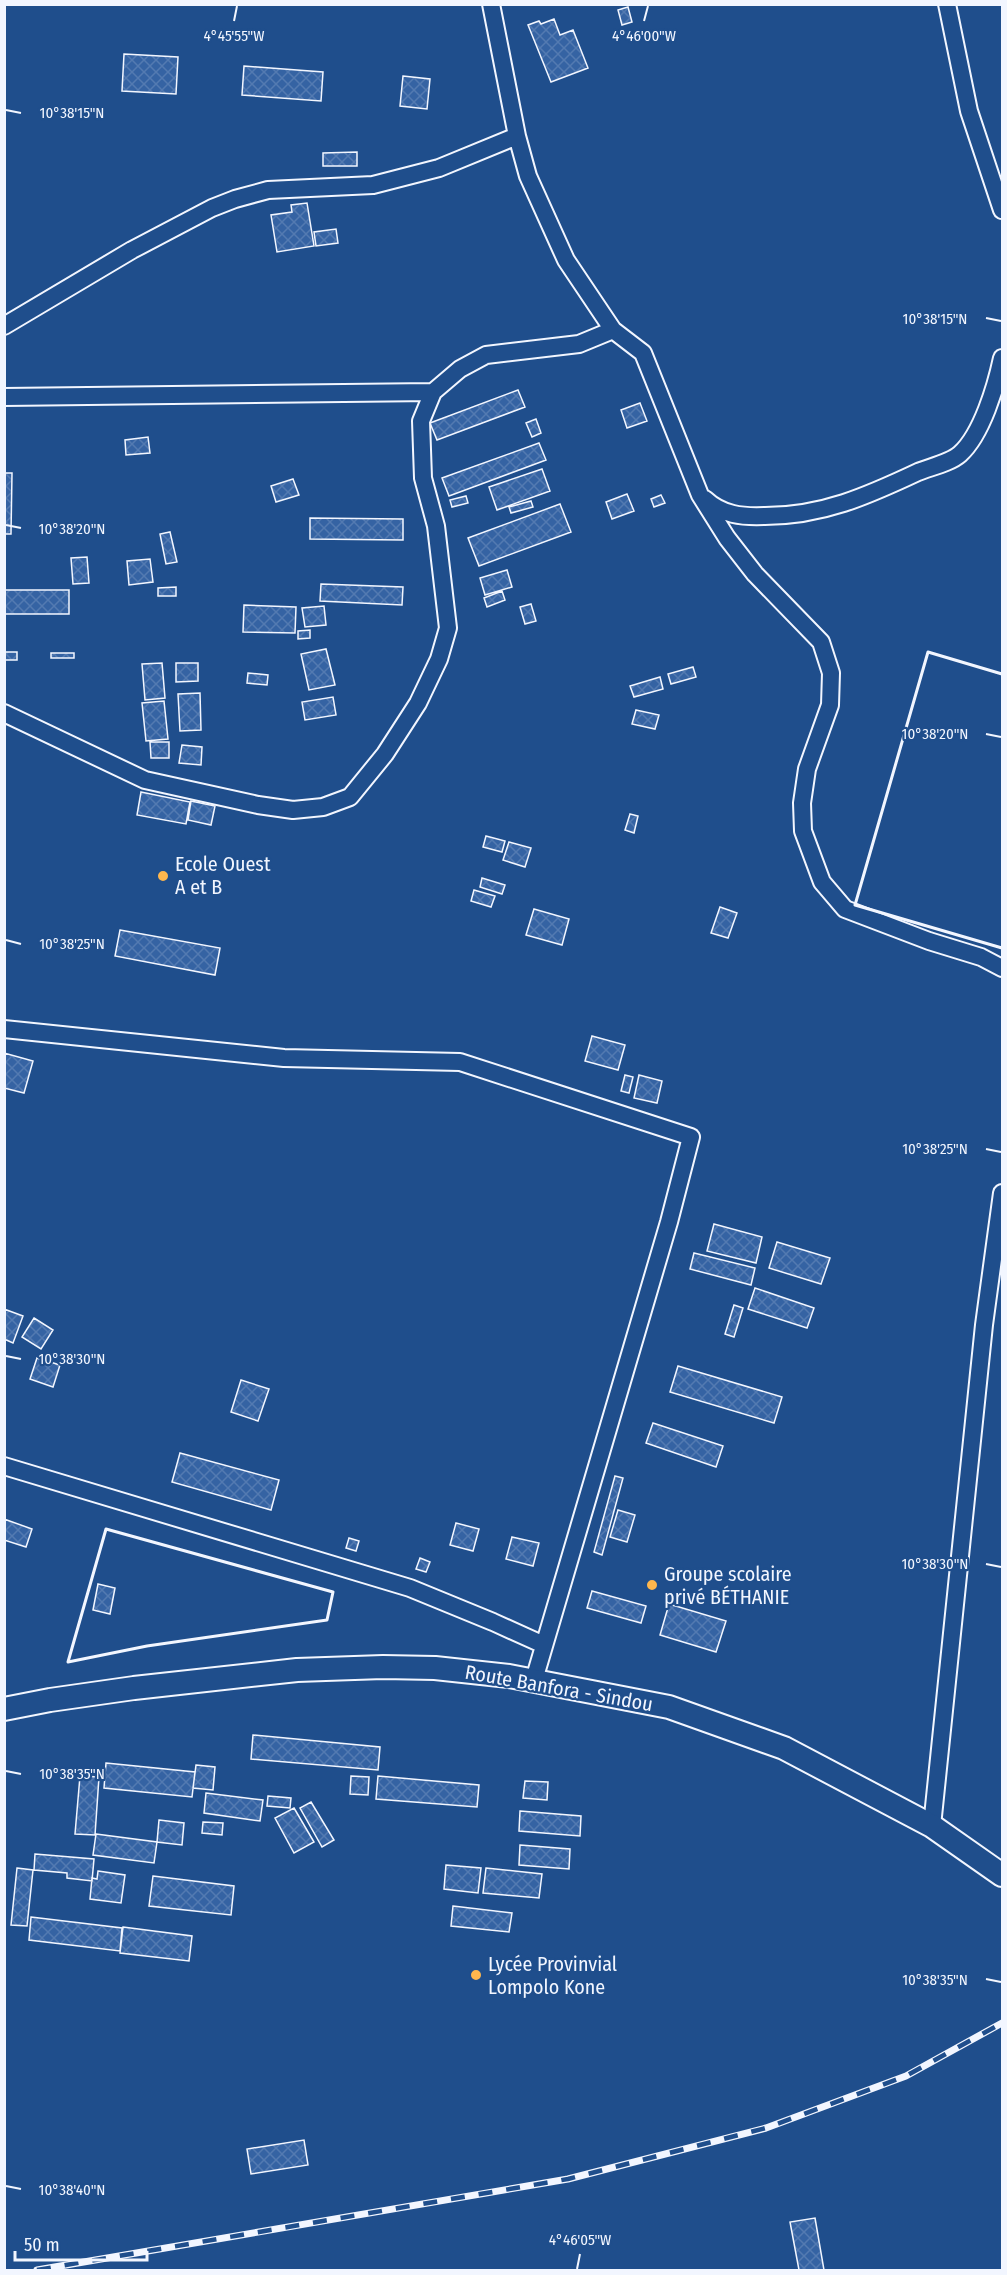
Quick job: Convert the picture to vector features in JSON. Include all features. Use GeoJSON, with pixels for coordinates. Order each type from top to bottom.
{"type":"FeatureCollection","features":[{"type":"Feature","properties":{"kind":"main road","name":"Route Banfora - Sindou"},"geometry":{"type":"LineString","coordinates":[[4,1709],[123,1690],[297,1670],[383,1667],[486,1672],[669,1707],[774,1744],[932,1826],[1002,1875]]}},
{"type":"Feature","properties":{"kind":"street"},"geometry":{"type":"LineString","coordinates":[[491,4],[517,136],[528,176],[566,260],[613,330],[643,353],[700,495],[727,538],[755,574],[821,642],[831,673],[830,705],[807,769],[801,803],[804,831],[822,882],[844,909],[928,941],[981,957],[1002,968]]}},
{"type":"Feature","properties":{"kind":"street"},"geometry":{"type":"LineString","coordinates":[[948,4],[969,111],[1002,210]]}},
{"type":"Feature","properties":{"kind":"street"},"geometry":{"type":"LineString","coordinates":[[4,326],[132,250],[212,208],[235,199],[268,190],[373,185],[439,168],[517,136]]}},
{"type":"Feature","properties":{"kind":"street"},"geometry":{"type":"LineString","coordinates":[[4,713],[146,780],[258,805],[293,810],[323,807],[350,797],[386,754],[418,703],[439,659],[448,628],[436,526],[423,478],[421,422],[433,392],[460,369],[486,355],[579,344],[613,330]]}},
{"type":"Feature","properties":{"kind":"street"},"geometry":{"type":"LineString","coordinates":[[700,495],[716,509],[745,516],[791,516],[827,510],[873,493],[959,455],[981,419],[996,382],[1002,358]]}},
{"type":"Feature","properties":{"kind":"street"},"geometry":{"type":"LineString","coordinates":[[4,397],[433,392]]}},
{"type":"Feature","properties":{"kind":"street"},"geometry":{"type":"LineString","coordinates":[[4,1029],[284,1058],[460,1062],[691,1137],[669,1222],[534,1680]]}},
{"type":"Feature","properties":{"kind":"street"},"geometry":{"type":"LineString","coordinates":[[932,1826],[983,1337],[1002,1193]]}},
{"type":"Feature","properties":{"kind":"street"},"geometry":{"type":"LineString","coordinates":[[4,1466],[410,1588],[544,1645]]}},
{"type":"Feature","properties":{"kind":"building"},"geometry":{"type":"Polygon","coordinates":[[[628,7],[632,22],[622,25],[618,10],[628,7]]]}},
{"type":"Feature","properties":{"kind":"building"},"geometry":{"type":"Polygon","coordinates":[[[554,19],[560,35],[573,30],[588,68],[551,82],[528,25],[539,21],[541,24],[554,19]]]}},
{"type":"Feature","properties":{"kind":"building"},"geometry":{"type":"Polygon","coordinates":[[[124,54],[178,57],[176,94],[122,91],[124,54]]]}},
{"type":"Feature","properties":{"kind":"building"},"geometry":{"type":"Polygon","coordinates":[[[244,66],[323,72],[321,101],[242,95],[244,66]]]}},
{"type":"Feature","properties":{"kind":"building"},"geometry":{"type":"Polygon","coordinates":[[[403,76],[430,79],[427,109],[400,106],[403,76]]]}},
{"type":"Feature","properties":{"kind":"building"},"geometry":{"type":"Polygon","coordinates":[[[357,152],[357,166],[323,166],[323,153],[357,152]]]}},
{"type":"Feature","properties":{"kind":"building"},"geometry":{"type":"Polygon","coordinates":[[[307,203],[314,246],[277,252],[271,215],[292,212],[291,205],[307,203]]]}},
{"type":"Feature","properties":{"kind":"building"},"geometry":{"type":"Polygon","coordinates":[[[336,229],[338,243],[316,246],[314,232],[336,229]]]}},
{"type":"Feature","properties":{"kind":"building"},"geometry":{"type":"Polygon","coordinates":[[[518,390],[525,407],[437,440],[430,423],[518,390]]]}},
{"type":"Feature","properties":{"kind":"building"},"geometry":{"type":"Polygon","coordinates":[[[640,403],[647,421],[627,428],[621,410],[640,403]]]}},
{"type":"Feature","properties":{"kind":"building"},"geometry":{"type":"Polygon","coordinates":[[[536,419],[541,433],[532,437],[526,423],[536,419]]]}},
{"type":"Feature","properties":{"kind":"building"},"geometry":{"type":"Polygon","coordinates":[[[148,437],[150,453],[126,455],[125,440],[148,437]]]}},
{"type":"Feature","properties":{"kind":"building"},"geometry":{"type":"Polygon","coordinates":[[[539,443],[546,460],[449,496],[442,478],[539,443]]]}},
{"type":"Feature","properties":{"kind":"building"},"geometry":{"type":"Polygon","coordinates":[[[542,469],[550,491],[497,510],[489,487],[542,469]]]}},
{"type":"Feature","properties":{"kind":"building"},"geometry":{"type":"Polygon","coordinates":[[[4,473],[12,473],[11,534],[4,534],[4,473]]]}},
{"type":"Feature","properties":{"kind":"building"},"geometry":{"type":"Polygon","coordinates":[[[293,479],[299,495],[276,502],[271,486],[293,479]]]}},
{"type":"Feature","properties":{"kind":"building"},"geometry":{"type":"Polygon","coordinates":[[[627,494],[634,511],[612,519],[606,502],[627,494]]]}},
{"type":"Feature","properties":{"kind":"building"},"geometry":{"type":"Polygon","coordinates":[[[661,495],[665,503],[654,507],[651,499],[661,495]]]}},
{"type":"Feature","properties":{"kind":"building"},"geometry":{"type":"Polygon","coordinates":[[[466,496],[468,503],[452,507],[450,500],[466,496]]]}},
{"type":"Feature","properties":{"kind":"building"},"geometry":{"type":"Polygon","coordinates":[[[531,501],[533,507],[511,513],[509,507],[531,501]]]}},
{"type":"Feature","properties":{"kind":"building"},"geometry":{"type":"Polygon","coordinates":[[[560,504],[571,532],[479,566],[468,538],[560,504]]]}},
{"type":"Feature","properties":{"kind":"building"},"geometry":{"type":"Polygon","coordinates":[[[310,518],[403,519],[403,540],[310,539],[310,518]]]}},
{"type":"Feature","properties":{"kind":"building"},"geometry":{"type":"Polygon","coordinates":[[[170,532],[177,562],[166,564],[160,534],[170,532]]]}},
{"type":"Feature","properties":{"kind":"building"},"geometry":{"type":"Polygon","coordinates":[[[87,557],[89,583],[73,584],[71,558],[87,557]]]}},
{"type":"Feature","properties":{"kind":"building"},"geometry":{"type":"Polygon","coordinates":[[[150,559],[153,582],[129,585],[127,561],[150,559]]]}},
{"type":"Feature","properties":{"kind":"building"},"geometry":{"type":"Polygon","coordinates":[[[507,570],[512,587],[485,595],[480,578],[507,570]]]}},
{"type":"Feature","properties":{"kind":"building"},"geometry":{"type":"Polygon","coordinates":[[[321,584],[403,587],[402,605],[320,601],[321,584]]]}},
{"type":"Feature","properties":{"kind":"building"},"geometry":{"type":"Polygon","coordinates":[[[176,587],[176,596],[158,596],[158,588],[176,587]]]}},
{"type":"Feature","properties":{"kind":"building"},"geometry":{"type":"Polygon","coordinates":[[[4,590],[69,590],[69,614],[4,614],[4,590]]]}},
{"type":"Feature","properties":{"kind":"building"},"geometry":{"type":"Polygon","coordinates":[[[502,591],[505,600],[487,607],[484,598],[502,591]]]}},
{"type":"Feature","properties":{"kind":"building"},"geometry":{"type":"Polygon","coordinates":[[[531,604],[536,621],[525,624],[520,607],[531,604]]]}},
{"type":"Feature","properties":{"kind":"building"},"geometry":{"type":"Polygon","coordinates":[[[244,605],[296,607],[295,633],[243,632],[244,605]]]}},
{"type":"Feature","properties":{"kind":"building"},"geometry":{"type":"Polygon","coordinates":[[[324,606],[326,625],[305,627],[302,608],[324,606]]]}},
{"type":"Feature","properties":{"kind":"building"},"geometry":{"type":"Polygon","coordinates":[[[310,630],[310,638],[298,639],[298,631],[310,630]]]}},
{"type":"Feature","properties":{"kind":"building"},"geometry":{"type":"Polygon","coordinates":[[[326,649],[335,685],[309,690],[301,654],[326,649]]]}},
{"type":"Feature","properties":{"kind":"building"},"geometry":{"type":"Polygon","coordinates":[[[4,652],[17,652],[17,660],[4,660],[4,652]]]}},
{"type":"Feature","properties":{"kind":"building"},"geometry":{"type":"Polygon","coordinates":[[[51,653],[74,653],[74,658],[51,658],[51,653]]]}},
{"type":"Feature","properties":{"kind":"building"},"geometry":{"type":"Polygon","coordinates":[[[162,663],[165,698],[145,700],[142,664],[162,663]]]}},
{"type":"Feature","properties":{"kind":"building"},"geometry":{"type":"Polygon","coordinates":[[[176,663],[198,663],[198,681],[176,682],[176,663]]]}},
{"type":"Feature","properties":{"kind":"building"},"geometry":{"type":"Polygon","coordinates":[[[693,667],[696,677],[671,684],[668,674],[693,667]]]}},
{"type":"Feature","properties":{"kind":"building"},"geometry":{"type":"Polygon","coordinates":[[[248,673],[268,675],[267,685],[247,683],[248,673]]]}},
{"type":"Feature","properties":{"kind":"building"},"geometry":{"type":"Polygon","coordinates":[[[660,677],[663,689],[634,697],[630,686],[660,677]]]}},
{"type":"Feature","properties":{"kind":"building"},"geometry":{"type":"Polygon","coordinates":[[[200,693],[201,730],[180,731],[178,694],[200,693]]]}},
{"type":"Feature","properties":{"kind":"building"},"geometry":{"type":"Polygon","coordinates":[[[333,697],[336,715],[305,720],[302,702],[333,697]]]}},
{"type":"Feature","properties":{"kind":"building"},"geometry":{"type":"Polygon","coordinates":[[[164,701],[168,739],[146,741],[142,703],[164,701]]]}},
{"type":"Feature","properties":{"kind":"building"},"geometry":{"type":"Polygon","coordinates":[[[636,710],[659,715],[655,729],[632,724],[636,710]]]}},
{"type":"Feature","properties":{"kind":"building"},"geometry":{"type":"Polygon","coordinates":[[[150,742],[169,742],[169,758],[151,758],[150,742]]]}},
{"type":"Feature","properties":{"kind":"building"},"geometry":{"type":"Polygon","coordinates":[[[182,745],[202,747],[201,765],[179,763],[182,745]]]}},
{"type":"Feature","properties":{"kind":"building"},"geometry":{"type":"Polygon","coordinates":[[[141,792],[190,802],[186,824],[137,815],[141,792]]]}},
{"type":"Feature","properties":{"kind":"building"},"geometry":{"type":"Polygon","coordinates":[[[191,801],[215,806],[211,825],[188,820],[191,801]]]}},
{"type":"Feature","properties":{"kind":"building"},"geometry":{"type":"Polygon","coordinates":[[[630,814],[638,816],[634,833],[625,830],[630,814]]]}},
{"type":"Feature","properties":{"kind":"building"},"geometry":{"type":"Polygon","coordinates":[[[486,836],[505,841],[502,852],[483,847],[486,836]]]}},
{"type":"Feature","properties":{"kind":"building"},"geometry":{"type":"Polygon","coordinates":[[[509,842],[531,848],[525,867],[503,860],[509,842]]]}},
{"type":"Feature","properties":{"kind":"building"},"geometry":{"type":"Polygon","coordinates":[[[482,878],[505,885],[502,894],[480,887],[482,878]]]}},
{"type":"Feature","properties":{"kind":"building"},"geometry":{"type":"Polygon","coordinates":[[[474,890],[495,896],[491,907],[471,901],[474,890]]]}},
{"type":"Feature","properties":{"kind":"building"},"geometry":{"type":"Polygon","coordinates":[[[720,907],[737,913],[728,938],[711,933],[720,907]]]}},
{"type":"Feature","properties":{"kind":"building"},"geometry":{"type":"Polygon","coordinates":[[[534,909],[569,919],[562,945],[526,935],[534,909]]]}},
{"type":"Feature","properties":{"kind":"building"},"geometry":{"type":"Polygon","coordinates":[[[120,930],[220,948],[215,975],[115,956],[120,930]]]}},
{"type":"Feature","properties":{"kind":"building"},"geometry":{"type":"Polygon","coordinates":[[[592,1036],[625,1045],[618,1070],[585,1061],[592,1036]]]}},
{"type":"Feature","properties":{"kind":"building"},"geometry":{"type":"Polygon","coordinates":[[[4,1053],[33,1061],[24,1093],[4,1088],[4,1053]]]}},
{"type":"Feature","properties":{"kind":"building"},"geometry":{"type":"Polygon","coordinates":[[[625,1075],[633,1077],[629,1093],[621,1091],[625,1075]]]}},
{"type":"Feature","properties":{"kind":"building"},"geometry":{"type":"Polygon","coordinates":[[[639,1075],[662,1081],[657,1103],[634,1098],[639,1075]]]}},
{"type":"Feature","properties":{"kind":"building"},"geometry":{"type":"Polygon","coordinates":[[[714,1224],[762,1237],[756,1263],[707,1251],[714,1224]]]}},
{"type":"Feature","properties":{"kind":"building"},"geometry":{"type":"Polygon","coordinates":[[[777,1242],[830,1258],[821,1284],[769,1268],[777,1242]]]}},
{"type":"Feature","properties":{"kind":"building"},"geometry":{"type":"Polygon","coordinates":[[[694,1253],[755,1268],[751,1285],[690,1269],[694,1253]]]}},
{"type":"Feature","properties":{"kind":"building"},"geometry":{"type":"Polygon","coordinates":[[[755,1288],[814,1308],[807,1328],[748,1309],[755,1288]]]}},
{"type":"Feature","properties":{"kind":"building"},"geometry":{"type":"Polygon","coordinates":[[[734,1305],[743,1308],[734,1337],[725,1334],[734,1305]]]}},
{"type":"Feature","properties":{"kind":"building"},"geometry":{"type":"Polygon","coordinates":[[[4,1309],[23,1316],[13,1343],[4,1339],[4,1309]]]}},
{"type":"Feature","properties":{"kind":"building"},"geometry":{"type":"Polygon","coordinates":[[[34,1318],[53,1330],[41,1349],[22,1337],[34,1318]]]}},
{"type":"Feature","properties":{"kind":"building"},"geometry":{"type":"Polygon","coordinates":[[[37,1358],[60,1365],[53,1387],[30,1379],[37,1358]]]}},
{"type":"Feature","properties":{"kind":"building"},"geometry":{"type":"Polygon","coordinates":[[[678,1366],[782,1397],[774,1423],[670,1392],[678,1366]]]}},
{"type":"Feature","properties":{"kind":"building"},"geometry":{"type":"Polygon","coordinates":[[[241,1380],[269,1389],[258,1421],[231,1412],[241,1380]]]}},
{"type":"Feature","properties":{"kind":"building"},"geometry":{"type":"Polygon","coordinates":[[[653,1423],[723,1446],[716,1467],[646,1443],[653,1423]]]}},
{"type":"Feature","properties":{"kind":"building"},"geometry":{"type":"Polygon","coordinates":[[[180,1453],[279,1480],[271,1510],[172,1482],[180,1453]]]}},
{"type":"Feature","properties":{"kind":"building"},"geometry":{"type":"Polygon","coordinates":[[[615,1476],[623,1478],[602,1555],[594,1552],[615,1476]]]}},
{"type":"Feature","properties":{"kind":"building"},"geometry":{"type":"Polygon","coordinates":[[[618,1510],[635,1515],[627,1542],[610,1537],[618,1510]]]}},
{"type":"Feature","properties":{"kind":"building"},"geometry":{"type":"Polygon","coordinates":[[[4,1519],[32,1529],[26,1547],[4,1540],[4,1519]]]}},
{"type":"Feature","properties":{"kind":"building"},"geometry":{"type":"Polygon","coordinates":[[[456,1523],[479,1529],[473,1551],[450,1545],[456,1523]]]}},
{"type":"Feature","properties":{"kind":"building"},"geometry":{"type":"Polygon","coordinates":[[[512,1537],[539,1543],[533,1566],[506,1559],[512,1537]]]}},
{"type":"Feature","properties":{"kind":"building"},"geometry":{"type":"Polygon","coordinates":[[[349,1538],[359,1541],[356,1551],[346,1548],[349,1538]]]}},
{"type":"Feature","properties":{"kind":"building"},"geometry":{"type":"Polygon","coordinates":[[[420,1558],[430,1562],[426,1572],[416,1569],[420,1558]]]}},
{"type":"Feature","properties":{"kind":"building"},"geometry":{"type":"Polygon","coordinates":[[[98,1584],[115,1588],[110,1614],[93,1610],[98,1584]]]}},
{"type":"Feature","properties":{"kind":"building"},"geometry":{"type":"Polygon","coordinates":[[[592,1591],[646,1606],[641,1623],[587,1608],[592,1591]]]}},
{"type":"Feature","properties":{"kind":"building"},"geometry":{"type":"Polygon","coordinates":[[[669,1604],[726,1621],[716,1652],[660,1635],[669,1604]]]}},
{"type":"Feature","properties":{"kind":"building"},"geometry":{"type":"Polygon","coordinates":[[[253,1735],[380,1747],[378,1770],[251,1759],[253,1735]]]}},
{"type":"Feature","properties":{"kind":"building"},"geometry":{"type":"Polygon","coordinates":[[[106,1763],[195,1772],[192,1797],[104,1788],[106,1763]]]}},
{"type":"Feature","properties":{"kind":"building"},"geometry":{"type":"Polygon","coordinates":[[[196,1765],[215,1767],[213,1790],[193,1788],[196,1765]]]}},
{"type":"Feature","properties":{"kind":"building"},"geometry":{"type":"Polygon","coordinates":[[[80,1776],[99,1777],[95,1835],[75,1834],[80,1776]]]}},
{"type":"Feature","properties":{"kind":"building"},"geometry":{"type":"Polygon","coordinates":[[[351,1776],[369,1777],[368,1795],[350,1794],[351,1776]]]}},
{"type":"Feature","properties":{"kind":"building"},"geometry":{"type":"Polygon","coordinates":[[[378,1776],[479,1785],[477,1807],[376,1799],[378,1776]]]}},
{"type":"Feature","properties":{"kind":"building"},"geometry":{"type":"Polygon","coordinates":[[[525,1781],[548,1782],[547,1800],[523,1798],[525,1781]]]}},
{"type":"Feature","properties":{"kind":"building"},"geometry":{"type":"Polygon","coordinates":[[[206,1793],[263,1800],[260,1821],[204,1813],[206,1793]]]}},
{"type":"Feature","properties":{"kind":"building"},"geometry":{"type":"Polygon","coordinates":[[[268,1796],[291,1798],[290,1808],[267,1806],[268,1796]]]}},
{"type":"Feature","properties":{"kind":"building"},"geometry":{"type":"Polygon","coordinates":[[[311,1802],[334,1840],[322,1847],[300,1808],[311,1802]]]}},
{"type":"Feature","properties":{"kind":"building"},"geometry":{"type":"Polygon","coordinates":[[[294,1808],[314,1842],[294,1853],[275,1818],[294,1808]]]}},
{"type":"Feature","properties":{"kind":"building"},"geometry":{"type":"Polygon","coordinates":[[[520,1811],[581,1816],[580,1836],[519,1831],[520,1811]]]}},
{"type":"Feature","properties":{"kind":"building"},"geometry":{"type":"Polygon","coordinates":[[[159,1820],[184,1823],[182,1845],[157,1842],[159,1820]]]}},
{"type":"Feature","properties":{"kind":"building"},"geometry":{"type":"Polygon","coordinates":[[[203,1822],[223,1823],[222,1835],[202,1833],[203,1822]]]}},
{"type":"Feature","properties":{"kind":"building"},"geometry":{"type":"Polygon","coordinates":[[[96,1834],[157,1842],[154,1863],[93,1855],[96,1834]]]}},
{"type":"Feature","properties":{"kind":"building"},"geometry":{"type":"Polygon","coordinates":[[[520,1845],[570,1849],[569,1869],[519,1865],[520,1845]]]}},
{"type":"Feature","properties":{"kind":"building"},"geometry":{"type":"Polygon","coordinates":[[[35,1854],[94,1859],[92,1881],[67,1878],[67,1873],[34,1870],[35,1854]]]}},
{"type":"Feature","properties":{"kind":"building"},"geometry":{"type":"Polygon","coordinates":[[[446,1865],[481,1868],[478,1893],[444,1889],[446,1865]]]}},
{"type":"Feature","properties":{"kind":"building"},"geometry":{"type":"Polygon","coordinates":[[[17,1868],[33,1870],[27,1926],[11,1925],[17,1868]]]}},
{"type":"Feature","properties":{"kind":"building"},"geometry":{"type":"Polygon","coordinates":[[[486,1868],[542,1874],[539,1898],[483,1893],[486,1868]]]}},
{"type":"Feature","properties":{"kind":"building"},"geometry":{"type":"Polygon","coordinates":[[[98,1871],[125,1875],[121,1903],[90,1899],[92,1878],[97,1879],[98,1871]]]}},
{"type":"Feature","properties":{"kind":"building"},"geometry":{"type":"Polygon","coordinates":[[[153,1876],[234,1886],[231,1915],[149,1906],[153,1876]]]}},
{"type":"Feature","properties":{"kind":"building"},"geometry":{"type":"Polygon","coordinates":[[[453,1906],[512,1913],[509,1932],[451,1926],[453,1906]]]}},
{"type":"Feature","properties":{"kind":"building"},"geometry":{"type":"Polygon","coordinates":[[[31,1917],[122,1928],[120,1951],[29,1940],[31,1917]]]}},
{"type":"Feature","properties":{"kind":"building"},"geometry":{"type":"Polygon","coordinates":[[[123,1927],[192,1936],[189,1961],[120,1953],[123,1927]]]}},
{"type":"Feature","properties":{"kind":"building"},"geometry":{"type":"Polygon","coordinates":[[[304,2140],[308,2165],[251,2174],[247,2149],[304,2140]]]}},
{"type":"Feature","properties":{"kind":"building"},"geometry":{"type":"Polygon","coordinates":[[[815,2218],[824,2270],[799,2270],[790,2222],[815,2218]]]}},
{"type":"Feature","properties":{"kind":"railway"},"geometry":{"type":"LineString","coordinates":[[37,2270],[568,2179],[766,2128],[906,2076],[1002,2023]]}},
{"type":"Feature","properties":{"kind":"wall"},"geometry":{"type":"LineString","coordinates":[[1002,674],[928,652],[855,905],[1002,948]]}},
{"type":"Feature","properties":{"kind":"wall"},"geometry":{"type":"LineString","coordinates":[[106,1529],[333,1592],[327,1620],[147,1646],[68,1662],[106,1529]]}},
{"type":"Feature","properties":{"kind":"place","name":"Ecole Ouest A et B"},"geometry":{"type":"Point","coordinates":[163,876]}},
{"type":"Feature","properties":{"kind":"place","name":"Groupe scolaire privé BÉTHANIE"},"geometry":{"type":"Point","coordinates":[652,1585]}},
{"type":"Feature","properties":{"kind":"place","name":"Lycée Provinvial Lompolo Kone"},"geometry":{"type":"Point","coordinates":[476,1975]}}]}
